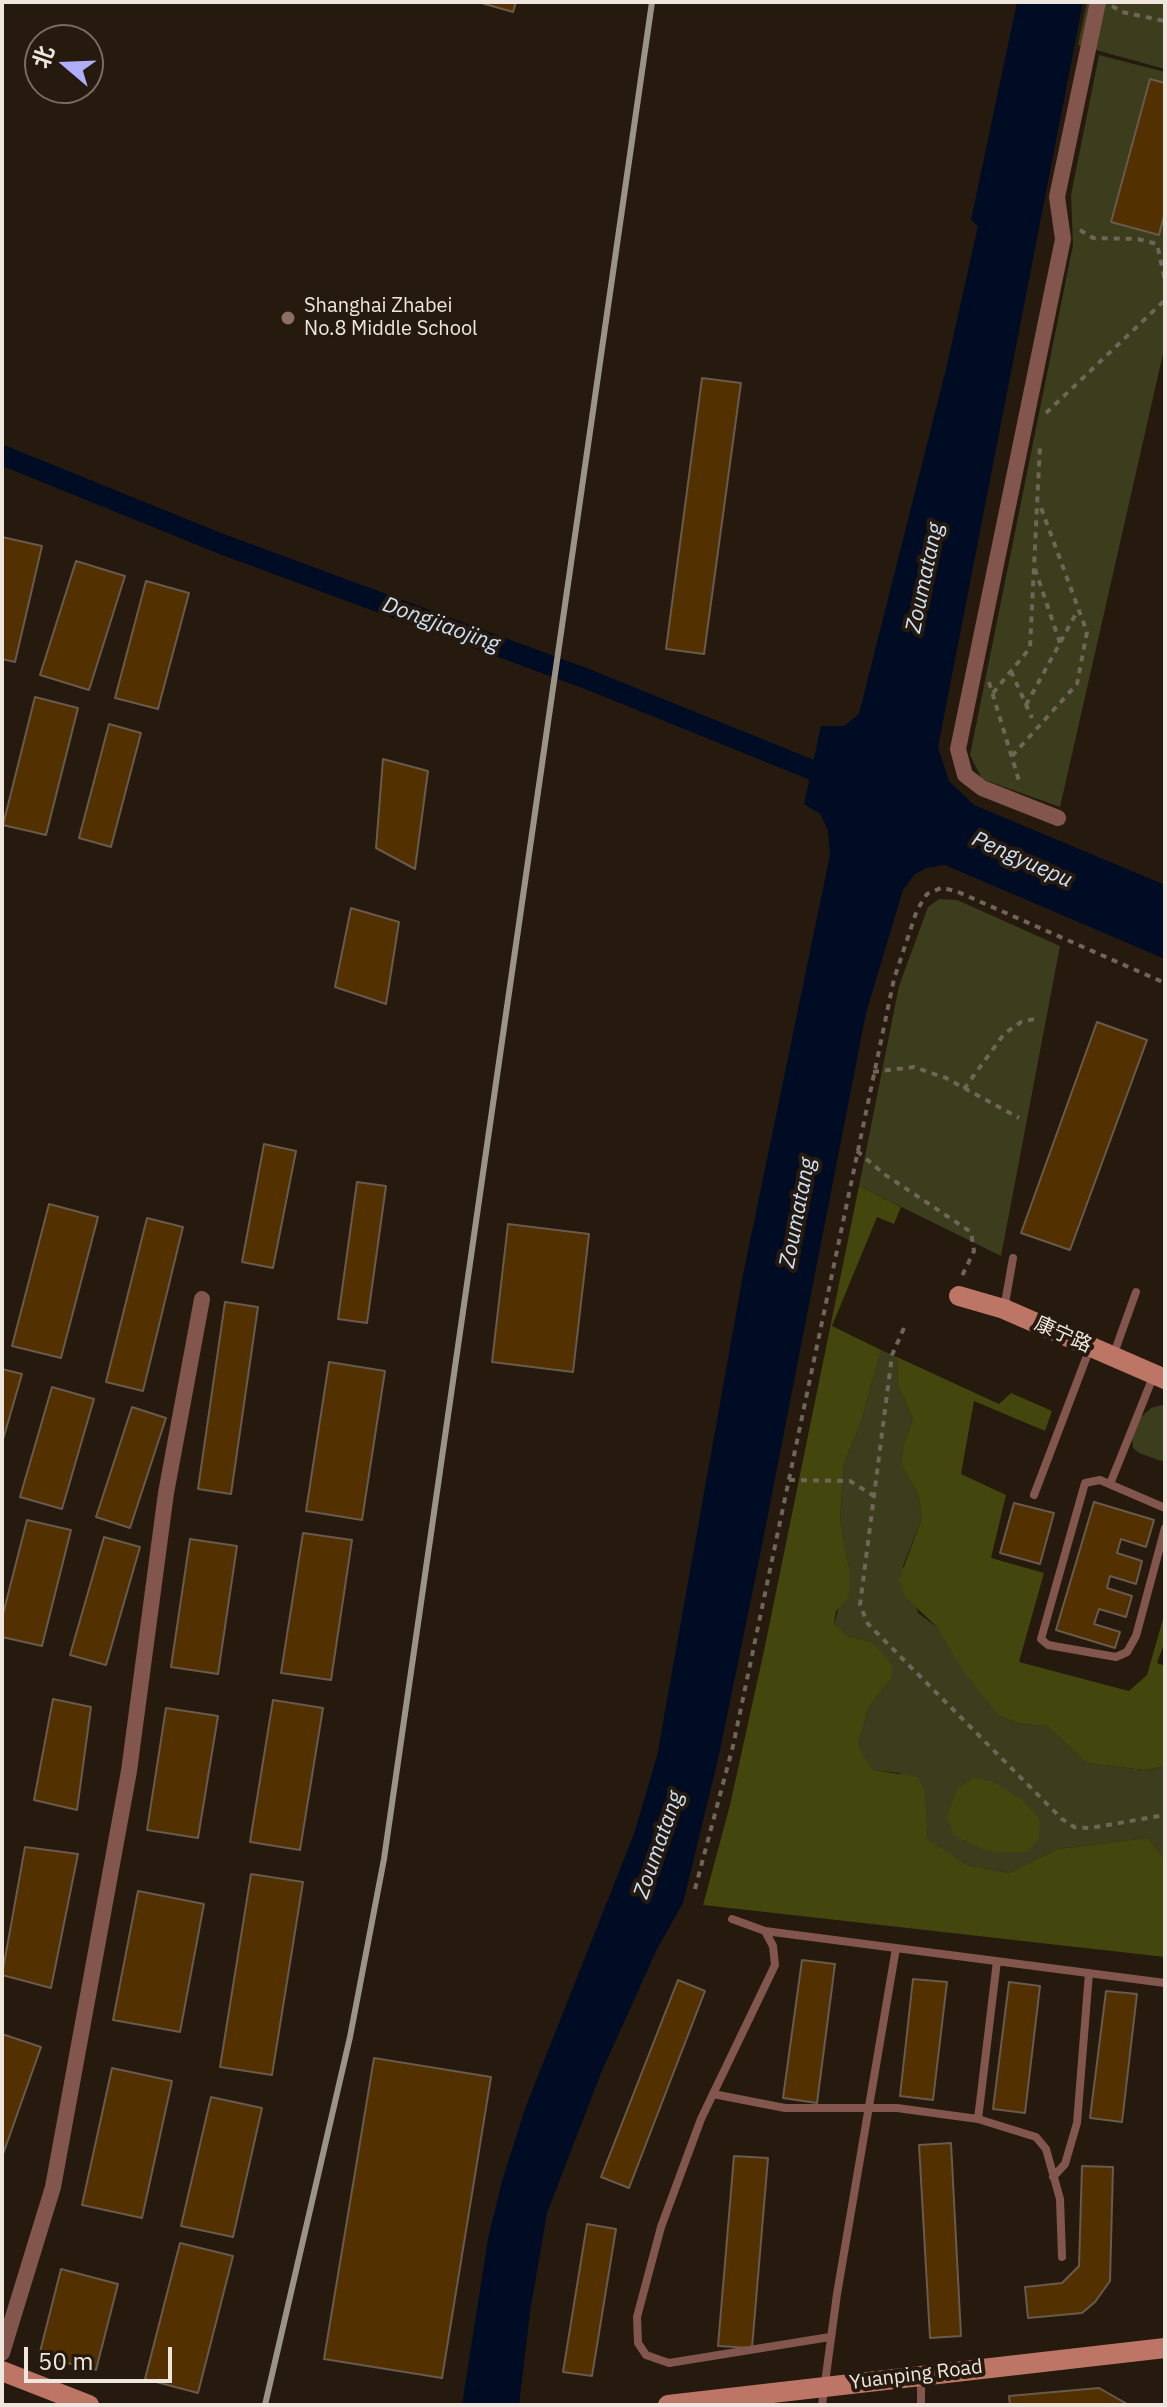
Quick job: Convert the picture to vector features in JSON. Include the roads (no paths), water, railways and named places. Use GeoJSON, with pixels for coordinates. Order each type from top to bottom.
{"type":"FeatureCollection","features":[{"type":"Feature","properties":{"kind":"street"},"geometry":{"type":"LineString","coordinates":[[1058,818],[982,788],[965,775],[959,762],[958,749],[1063,239],[1057,197],[1098,2]]}},
{"type":"Feature","properties":{"kind":"street","name":"康宁路"},"geometry":{"type":"LineString","coordinates":[[959,1296],[1004,1309],[1159,1377]]}},
{"type":"Feature","properties":{"kind":"street"},"geometry":{"type":"LineString","coordinates":[[2,2353],[53,2187],[129,1771],[166,1493],[202,1299]]}},
{"type":"Feature","properties":{"kind":"street","name":"Yuanping Road"},"geometry":{"type":"LineString","coordinates":[[668,2405],[822,2396],[921,2375],[1165,2348]]}},
{"type":"Feature","properties":{"kind":"street"},"geometry":{"type":"LineString","coordinates":[[2,2371],[89,2405]]}},
{"type":"Feature","properties":{"kind":"lane"},"geometry":{"type":"LineString","coordinates":[[1004,1309],[1013,1258]]}},
{"type":"Feature","properties":{"kind":"lane"},"geometry":{"type":"LineString","coordinates":[[1113,1357],[1136,1292]]}},
{"type":"Feature","properties":{"kind":"lane"},"geometry":{"type":"LineString","coordinates":[[1034,1495],[1091,1348]]}},
{"type":"Feature","properties":{"kind":"lane"},"geometry":{"type":"LineString","coordinates":[[1110,1484],[1159,1377]]}},
{"type":"Feature","properties":{"kind":"lane"},"geometry":{"type":"LineString","coordinates":[[1165,1508],[1110,1484],[1093,1480],[1081,1490],[1041,1639],[1048,1645],[1116,1657],[1127,1652],[1136,1636],[1165,1528]]}},
{"type":"Feature","properties":{"kind":"lane"},"geometry":{"type":"LineString","coordinates":[[732,1919],[765,1931],[1165,1983]]}},
{"type":"Feature","properties":{"kind":"lane"},"geometry":{"type":"LineString","coordinates":[[765,1931],[773,1946],[775,1965],[713,2094],[661,2227],[637,2317],[638,2343],[646,2355],[669,2363],[830,2337]]}},
{"type":"Feature","properties":{"kind":"lane"},"geometry":{"type":"LineString","coordinates":[[822,2396],[896,1948]]}},
{"type":"Feature","properties":{"kind":"lane"},"geometry":{"type":"LineString","coordinates":[[978,2119],[997,1961]]}},
{"type":"Feature","properties":{"kind":"lane"},"geometry":{"type":"LineString","coordinates":[[1053,2177],[1065,2164],[1077,2123],[1089,1973]]}},
{"type":"Feature","properties":{"kind":"lane"},"geometry":{"type":"LineString","coordinates":[[713,2094],[785,2108],[868,2106],[978,2119],[1036,2137],[1046,2149],[1060,2199],[1062,2257]]}},
{"type":"Feature","properties":{"kind":"lane"},"geometry":{"type":"LineString","coordinates":[[921,2375],[921,2405]]}},
{"type":"Feature","properties":{"kind":"water"},"geometry":{"type":"Polygon","coordinates":[[[1017,2],[1083,2],[938,747],[949,781],[974,805],[1165,885],[1165,959],[945,865],[926,868],[914,875],[903,890],[866,1013],[719,1755],[683,1903],[657,1949],[601,2073],[547,2213],[530,2312],[519,2405],[462,2405],[488,2239],[502,2181],[526,2106],[634,1834],[657,1756],[743,1275],[830,855],[828,830],[820,814],[804,804],[821,726],[844,726],[859,714],[946,369],[978,226],[971,220],[1017,2]]]}},
{"type":"Feature","properties":{"kind":"waterway","name":"Dongjiaojing"},"geometry":{"type":"LineString","coordinates":[[2,455],[219,543],[587,679],[837,780]]}},
{"type":"Feature","properties":{"kind":"railway"},"geometry":{"type":"LineString","coordinates":[[265,2405],[350,2037],[384,1859],[652,2]]}},
{"type":"Feature","properties":{"kind":"place","name":"Shanghai Zhabei No.8 Middle School"},"geometry":{"type":"Point","coordinates":[288,318]}},
{"type":"Feature","properties":{"kind":"water label","name":"Zoumatang"},"geometry":{"type":"Point","coordinates":[925,578]}},
{"type":"Feature","properties":{"kind":"water label","name":"Pengyuepu"},"geometry":{"type":"Point","coordinates":[1022,860]}},
{"type":"Feature","properties":{"kind":"water label","name":"Zoumatang"},"geometry":{"type":"Point","coordinates":[798,1213]}},
{"type":"Feature","properties":{"kind":"water label","name":"Zoumatang"},"geometry":{"type":"Point","coordinates":[659,1845]}}]}
